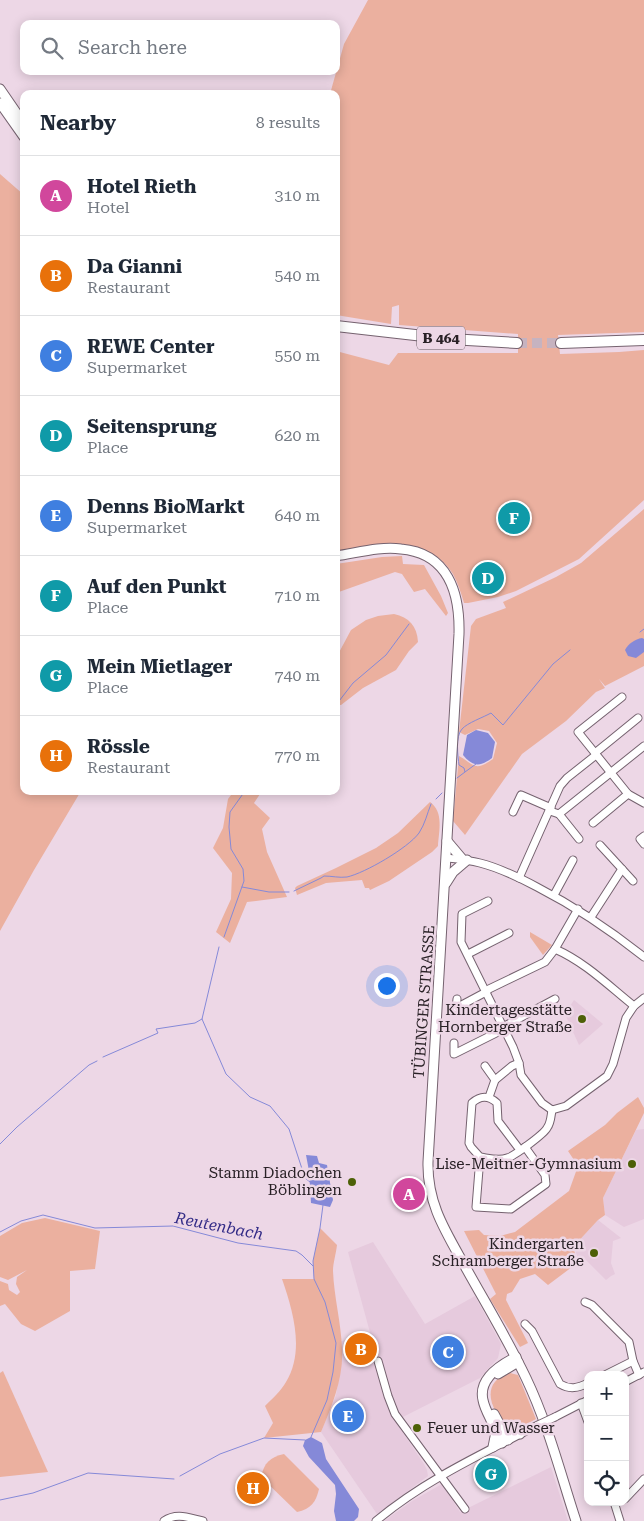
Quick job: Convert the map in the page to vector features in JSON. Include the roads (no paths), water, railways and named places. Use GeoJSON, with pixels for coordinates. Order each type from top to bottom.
{"type":"FeatureCollection","features":[{"type":"Feature","properties":{"kind":"highway","name":"B 464"},"geometry":{"type":"LineString","coordinates":[[340,323],[365,329]]}},
{"type":"Feature","properties":{"kind":"highway","name":"B 464"},"geometry":{"type":"LineString","coordinates":[[340,326],[450,339],[517,343]]}},
{"type":"Feature","properties":{"kind":"highway"},"geometry":{"type":"LineString","coordinates":[[561,343],[644,340]]}},
{"type":"Feature","properties":{"kind":"main road"},"geometry":{"type":"LineString","coordinates":[[0,89],[20,118]]}},
{"type":"Feature","properties":{"kind":"main road"},"geometry":{"type":"LineString","coordinates":[[0,103],[20,131]]}},
{"type":"Feature","properties":{"kind":"main road","name":"TÜBINGER STRASSE"},"geometry":{"type":"LineString","coordinates":[[340,555],[390,548],[402,548],[413,551],[423,555],[440,567],[452,583],[456,596],[459,622],[428,1155],[429,1189],[440,1222],[525,1375],[549,1433],[576,1521]]}},
{"type":"Feature","properties":{"kind":"main road"},"geometry":{"type":"LineString","coordinates":[[445,886],[453,872],[465,860],[447,841]]}},
{"type":"Feature","properties":{"kind":"main road"},"geometry":{"type":"LineString","coordinates":[[502,1368],[506,1353],[506,1338]]}},
{"type":"Feature","properties":{"kind":"main road"},"geometry":{"type":"LineString","coordinates":[[505,1441],[498,1429],[486,1393],[492,1380],[502,1368],[517,1359]]}},
{"type":"Feature","properties":{"kind":"main road"},"geometry":{"type":"LineString","coordinates":[[502,1368],[525,1375]]}},
{"type":"Feature","properties":{"kind":"main road"},"geometry":{"type":"LineString","coordinates":[[498,1429],[520,1434]]}},
{"type":"Feature","properties":{"kind":"main road"},"geometry":{"type":"LineString","coordinates":[[493,1447],[498,1429]]}},
{"type":"Feature","properties":{"kind":"street"},"geometry":{"type":"LineString","coordinates":[[622,697],[578,732],[628,794],[644,803]]}},
{"type":"Feature","properties":{"kind":"street"},"geometry":{"type":"LineString","coordinates":[[519,878],[560,786],[638,718]]}},
{"type":"Feature","properties":{"kind":"street"},"geometry":{"type":"LineString","coordinates":[[559,814],[644,746]]}},
{"type":"Feature","properties":{"kind":"street"},"geometry":{"type":"LineString","coordinates":[[593,823],[628,794]]}},
{"type":"Feature","properties":{"kind":"street"},"geometry":{"type":"LineString","coordinates":[[513,812],[521,795],[559,814],[579,839]]}},
{"type":"Feature","properties":{"kind":"street"},"geometry":{"type":"LineString","coordinates":[[644,836],[640,840],[644,844]]}},
{"type":"Feature","properties":{"kind":"street"},"geometry":{"type":"LineString","coordinates":[[600,845],[633,881]]}},
{"type":"Feature","properties":{"kind":"street"},"geometry":{"type":"LineString","coordinates":[[446,858],[465,860],[497,868],[554,895],[591,917],[644,957]]}},
{"type":"Feature","properties":{"kind":"street"},"geometry":{"type":"LineString","coordinates":[[554,895],[573,860]]}},
{"type":"Feature","properties":{"kind":"street"},"geometry":{"type":"LineString","coordinates":[[591,917],[622,869]]}},
{"type":"Feature","properties":{"kind":"street"},"geometry":{"type":"LineString","coordinates":[[488,901],[462,914],[461,942],[513,1047],[521,1075],[542,1104],[552,1110],[566,1106],[607,1076],[613,1064],[626,1018],[634,1006],[644,998]]}},
{"type":"Feature","properties":{"kind":"street"},"geometry":{"type":"LineString","coordinates":[[457,999],[456,1008],[489,989],[545,962],[555,949],[578,909]]}},
{"type":"Feature","properties":{"kind":"street"},"geometry":{"type":"LineString","coordinates":[[468,954],[509,933]]}},
{"type":"Feature","properties":{"kind":"street"},"geometry":{"type":"LineString","coordinates":[[555,949],[568,954],[592,971],[634,1006]]}},
{"type":"Feature","properties":{"kind":"street"},"geometry":{"type":"LineString","coordinates":[[454,1044],[454,1054],[555,1000]]}},
{"type":"Feature","properties":{"kind":"street"},"geometry":{"type":"LineString","coordinates":[[488,1097],[495,1080],[518,1063]]}},
{"type":"Feature","properties":{"kind":"street"},"geometry":{"type":"LineString","coordinates":[[485,1066],[495,1080]]}},
{"type":"Feature","properties":{"kind":"street"},"geometry":{"type":"LineString","coordinates":[[480,1157],[476,1207],[511,1209],[546,1184],[545,1175],[522,1148],[498,1121],[497,1103],[488,1097],[479,1098],[472,1103],[469,1143],[471,1148],[480,1157],[505,1159],[522,1148],[546,1130],[549,1126],[552,1110]]}},
{"type":"Feature","properties":{"kind":"street"},"geometry":{"type":"LineString","coordinates":[[585,1302],[592,1305],[629,1342],[633,1361],[641,1373],[629,1380]]}},
{"type":"Feature","properties":{"kind":"street"},"geometry":{"type":"LineString","coordinates":[[525,1324],[532,1331],[560,1384],[572,1388],[584,1385]]}},
{"type":"Feature","properties":{"kind":"street"},"geometry":{"type":"LineString","coordinates":[[378,1360],[395,1414],[465,1509]]}},
{"type":"Feature","properties":{"kind":"street"},"geometry":{"type":"LineString","coordinates":[[613,1371],[633,1361]]}},
{"type":"Feature","properties":{"kind":"street"},"geometry":{"type":"LineString","coordinates":[[376,1521],[440,1476],[584,1401]]}},
{"type":"Feature","properties":{"kind":"street"},"geometry":{"type":"LineString","coordinates":[[629,1495],[644,1479]]}},
{"type":"Feature","properties":{"kind":"street"},"geometry":{"type":"LineString","coordinates":[[615,1506],[620,1521]]}},
{"type":"Feature","properties":{"kind":"street"},"geometry":{"type":"LineString","coordinates":[[164,1521],[175,1516],[203,1521]]}},
{"type":"Feature","properties":{"kind":"water"},"geometry":{"type":"Polygon","coordinates":[[[644,639],[644,652],[636,658],[628,656],[626,648],[634,641],[644,639]]]}},
{"type":"Feature","properties":{"kind":"water"},"geometry":{"type":"Polygon","coordinates":[[[476,730],[488,733],[495,742],[492,758],[480,764],[473,764],[463,755],[467,735],[476,730]]]}},
{"type":"Feature","properties":{"kind":"water"},"geometry":{"type":"Polygon","coordinates":[[[306,1155],[317,1156],[319,1163],[327,1165],[333,1200],[330,1207],[311,1203],[306,1155]]]}},
{"type":"Feature","properties":{"kind":"water"},"geometry":{"type":"Polygon","coordinates":[[[311,1437],[322,1443],[326,1459],[359,1509],[358,1517],[354,1521],[336,1521],[334,1511],[335,1485],[309,1457],[303,1446],[305,1440],[311,1437]]]}},
{"type":"Feature","properties":{"kind":"waterway"},"geometry":{"type":"LineString","coordinates":[[340,700],[353,683],[386,655],[409,624]]}},
{"type":"Feature","properties":{"kind":"waterway"},"geometry":{"type":"LineString","coordinates":[[640,632],[644,629]]}},
{"type":"Feature","properties":{"kind":"waterway"},"geometry":{"type":"LineString","coordinates":[[457,778],[465,772],[464,768],[459,765],[458,752],[458,736],[462,729],[491,713],[503,725],[553,664],[570,650]]}},
{"type":"Feature","properties":{"kind":"waterway"},"geometry":{"type":"LineString","coordinates":[[465,772],[476,764]]}},
{"type":"Feature","properties":{"kind":"waterway"},"geometry":{"type":"LineString","coordinates":[[436,799],[442,793]]}},
{"type":"Feature","properties":{"kind":"waterway"},"geometry":{"type":"LineString","coordinates":[[224,937],[244,881],[243,869],[231,849],[229,827],[230,812],[242,795]]}},
{"type":"Feature","properties":{"kind":"waterway"},"geometry":{"type":"LineString","coordinates":[[294,891],[324,876],[347,877],[355,875],[406,846],[419,833],[431,804]]}},
{"type":"Feature","properties":{"kind":"waterway"},"geometry":{"type":"LineString","coordinates":[[242,887],[269,892],[289,892]]}},
{"type":"Feature","properties":{"kind":"waterway"},"geometry":{"type":"LineString","coordinates":[[219,947],[202,1019],[226,1074],[250,1097],[270,1106],[289,1129],[305,1178],[310,1182]]}},
{"type":"Feature","properties":{"kind":"waterway"},"geometry":{"type":"LineString","coordinates":[[103,1057],[158,1033],[156,1029],[195,1023],[202,1019]]}},
{"type":"Feature","properties":{"kind":"waterway"},"geometry":{"type":"LineString","coordinates":[[0,1144],[89,1065],[97,1061]]}},
{"type":"Feature","properties":{"kind":"waterway"},"geometry":{"type":"LineString","coordinates":[[311,1437],[327,1400],[333,1372],[336,1343],[325,1302],[314,1279],[313,1261],[323,1205]]}},
{"type":"Feature","properties":{"kind":"waterway","name":"Reutenbach"},"geometry":{"type":"LineString","coordinates":[[0,1232],[21,1221],[43,1215],[95,1228],[173,1226],[238,1243],[296,1251],[313,1266]]}},
{"type":"Feature","properties":{"kind":"waterway"},"geometry":{"type":"LineString","coordinates":[[180,1476],[220,1454],[264,1438],[305,1440]]}},
{"type":"Feature","properties":{"kind":"waterway"},"geometry":{"type":"LineString","coordinates":[[0,1500],[33,1493],[88,1473],[174,1479]]}},
{"type":"Feature","properties":{"kind":"tunnel"},"geometry":{"type":"LineString","coordinates":[[517,343],[561,343]]}},
{"type":"Feature","properties":{"kind":"place","name":"Auf den Punkt"},"geometry":{"type":"Point","coordinates":[514,518]}},
{"type":"Feature","properties":{"kind":"place","name":"Seitensprung"},"geometry":{"type":"Point","coordinates":[488,578]}},
{"type":"Feature","properties":{"kind":"place","name":"Kindertagesstätte Hornberger Straße"},"geometry":{"type":"Point","coordinates":[582,1019]}},
{"type":"Feature","properties":{"kind":"place","name":"Lise-Meitner-Gymnasium"},"geometry":{"type":"Point","coordinates":[632,1164]}},
{"type":"Feature","properties":{"kind":"place","name":"Stamm Diadochen Böblingen"},"geometry":{"type":"Point","coordinates":[352,1182]}},
{"type":"Feature","properties":{"kind":"place","name":"Hotel Rieth"},"geometry":{"type":"Point","coordinates":[409,1194]}},
{"type":"Feature","properties":{"kind":"place","name":"Kindergarten Schramberger Straße"},"geometry":{"type":"Point","coordinates":[594,1253]}},
{"type":"Feature","properties":{"kind":"place","name":"Da Gianni"},"geometry":{"type":"Point","coordinates":[361,1349]}},
{"type":"Feature","properties":{"kind":"place","name":"REWE Center"},"geometry":{"type":"Point","coordinates":[448,1352]}},
{"type":"Feature","properties":{"kind":"place","name":"Denns BioMarkt"},"geometry":{"type":"Point","coordinates":[348,1416]}},
{"type":"Feature","properties":{"kind":"place","name":"Feuer und Wasser"},"geometry":{"type":"Point","coordinates":[417,1428]}},
{"type":"Feature","properties":{"kind":"place","name":"Mein Mietlager"},"geometry":{"type":"Point","coordinates":[491,1474]}},
{"type":"Feature","properties":{"kind":"place","name":"Rössle"},"geometry":{"type":"Point","coordinates":[253,1488]}}]}
